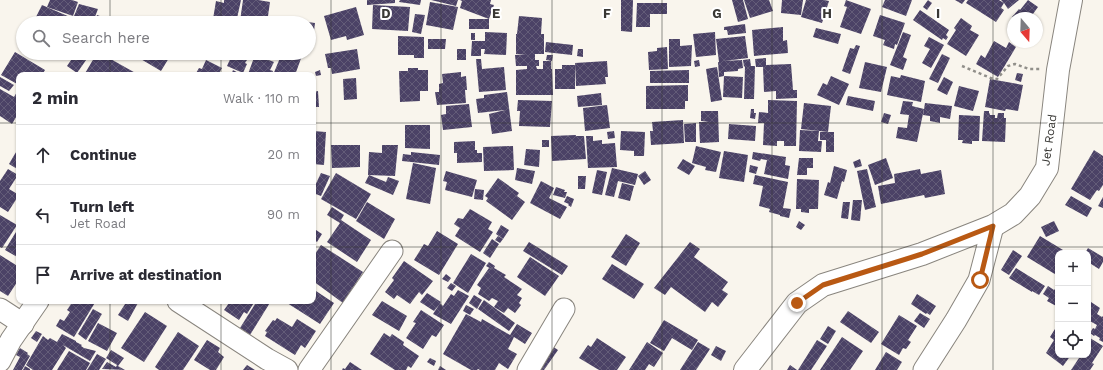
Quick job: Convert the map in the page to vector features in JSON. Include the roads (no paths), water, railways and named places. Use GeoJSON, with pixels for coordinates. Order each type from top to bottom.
{"type":"FeatureCollection","features":[{"type":"Feature","properties":{"kind":"main road","name":"Jet Road"},"geometry":{"type":"LineString","coordinates":[[745,370],[797,303],[823,285],[922,254],[993,226],[1018,210],[1030,196],[1047,168],[1058,70],[1071,0]]}},
{"type":"Feature","properties":{"kind":"street"},"geometry":{"type":"LineString","coordinates":[[924,370],[980,280],[993,226]]}},
{"type":"Feature","properties":{"kind":"street"},"geometry":{"type":"LineString","coordinates":[[309,370],[392,251]]}},
{"type":"Feature","properties":{"kind":"street"},"geometry":{"type":"LineString","coordinates":[[0,361],[11,340],[36,304]]}},
{"type":"Feature","properties":{"kind":"street"},"geometry":{"type":"LineString","coordinates":[[183,304],[267,359],[287,370]]}},
{"type":"Feature","properties":{"kind":"street"},"geometry":{"type":"LineString","coordinates":[[0,309],[23,324]]}},
{"type":"Feature","properties":{"kind":"street"},"geometry":{"type":"LineString","coordinates":[[528,370],[564,309]]}}]}
